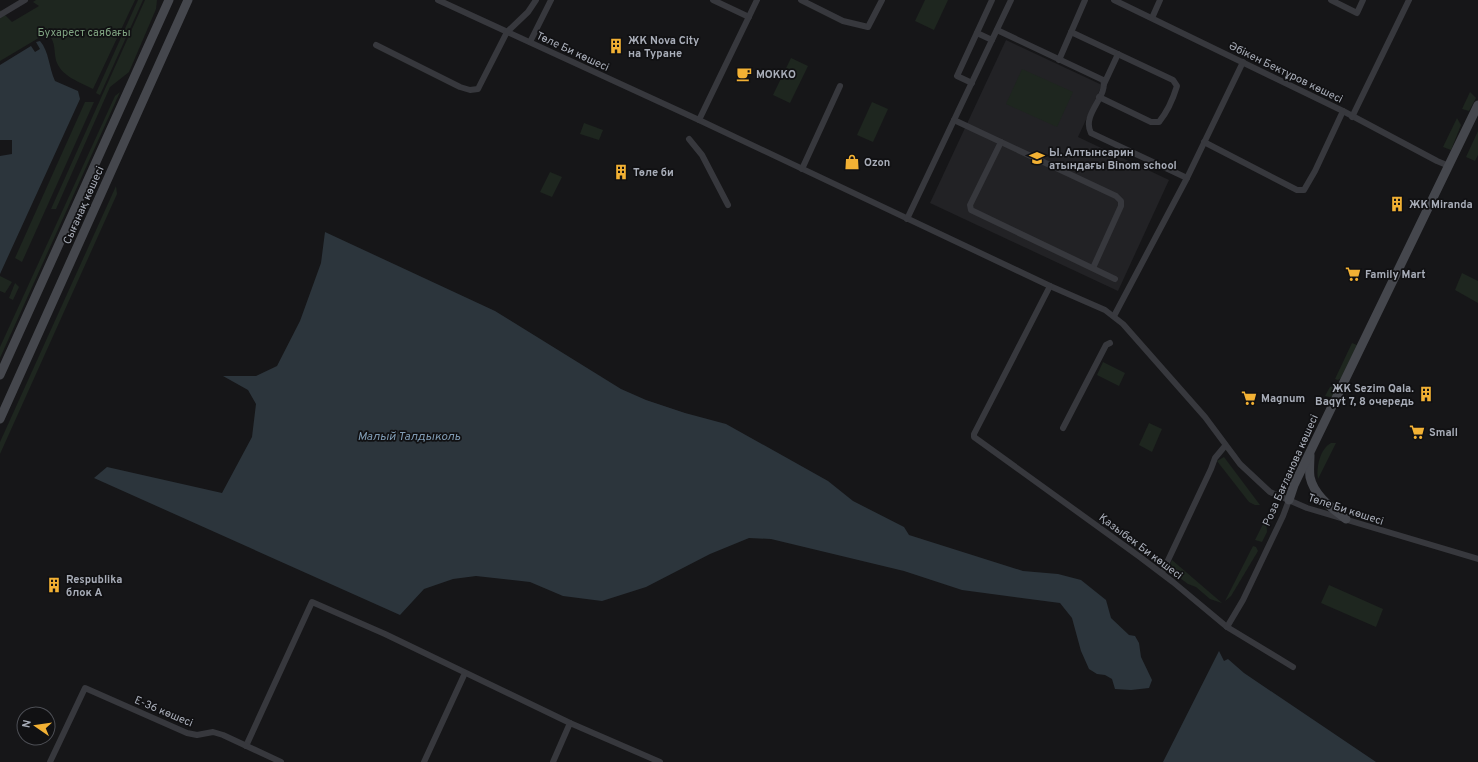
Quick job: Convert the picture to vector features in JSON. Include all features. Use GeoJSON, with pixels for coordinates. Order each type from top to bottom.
{"type":"FeatureCollection","features":[{"type":"Feature","properties":{"kind":"main road","name":"Сығанақ көшесі"},"geometry":{"type":"LineString","coordinates":[[0,375],[168,0]]}},
{"type":"Feature","properties":{"kind":"main road","name":"Сығанақ көшесі"},"geometry":{"type":"LineString","coordinates":[[0,419],[188,0]]}},
{"type":"Feature","properties":{"kind":"main road","name":"Роза Бағланова көшесі"},"geometry":{"type":"LineString","coordinates":[[1289,500],[1294,485],[1310,452],[1449,166],[1476,115],[1478,106]]}},
{"type":"Feature","properties":{"kind":"main road"},"geometry":{"type":"LineString","coordinates":[[1310,452],[1310,477],[1315,490],[1324,501],[1346,519]]}},
{"type":"Feature","properties":{"kind":"street"},"geometry":{"type":"LineString","coordinates":[[0,15],[25,0]]}},
{"type":"Feature","properties":{"kind":"street","name":"Төле Би көшесі"},"geometry":{"type":"LineString","coordinates":[[438,0],[699,120],[1050,286],[1105,310],[1123,324],[1205,417],[1225,446],[1240,464],[1270,492],[1307,508],[1478,559]]}},
{"type":"Feature","properties":{"kind":"street"},"geometry":{"type":"LineString","coordinates":[[376,45],[460,87],[470,90],[478,89],[507,32],[528,12],[536,0]]}},
{"type":"Feature","properties":{"kind":"street"},"geometry":{"type":"LineString","coordinates":[[530,42],[551,0]]}},
{"type":"Feature","properties":{"kind":"street"},"geometry":{"type":"LineString","coordinates":[[713,0],[749,17]]}},
{"type":"Feature","properties":{"kind":"street"},"geometry":{"type":"LineString","coordinates":[[801,0],[843,21],[868,27],[882,0]]}},
{"type":"Feature","properties":{"kind":"street"},"geometry":{"type":"LineString","coordinates":[[972,83],[957,76],[992,0]]}},
{"type":"Feature","properties":{"kind":"street"},"geometry":{"type":"LineString","coordinates":[[907,218],[1011,0]]}},
{"type":"Feature","properties":{"kind":"street"},"geometry":{"type":"LineString","coordinates":[[1059,60],[1085,0]]}},
{"type":"Feature","properties":{"kind":"street","name":"Әбікен Бектұров көшесі"},"geometry":{"type":"LineString","coordinates":[[1114,0],[1343,111],[1436,161],[1449,166]]}},
{"type":"Feature","properties":{"kind":"street"},"geometry":{"type":"LineString","coordinates":[[1152,18],[1160,0]]}},
{"type":"Feature","properties":{"kind":"street"},"geometry":{"type":"LineString","coordinates":[[1331,0],[1357,12],[1363,0]]}},
{"type":"Feature","properties":{"kind":"street"},"geometry":{"type":"LineString","coordinates":[[1352,117],[1409,0]]}},
{"type":"Feature","properties":{"kind":"street"},"geometry":{"type":"LineString","coordinates":[[699,120],[749,17],[755,1]]}},
{"type":"Feature","properties":{"kind":"street"},"geometry":{"type":"LineString","coordinates":[[997,30],[1103,80],[1104,84]]}},
{"type":"Feature","properties":{"kind":"street"},"geometry":{"type":"LineString","coordinates":[[1071,32],[1173,80],[1177,86],[1165,115],[1159,122],[1152,122],[1099,97]]}},
{"type":"Feature","properties":{"kind":"street"},"geometry":{"type":"LineString","coordinates":[[977,33],[992,40]]}},
{"type":"Feature","properties":{"kind":"street"},"geometry":{"type":"LineString","coordinates":[[1118,54],[1089,119],[1088,127],[1091,133],[1187,178]]}},
{"type":"Feature","properties":{"kind":"street"},"geometry":{"type":"LineString","coordinates":[[1114,316],[1187,178],[1243,62]]}},
{"type":"Feature","properties":{"kind":"street"},"geometry":{"type":"LineString","coordinates":[[802,169],[840,86]]}},
{"type":"Feature","properties":{"kind":"street"},"geometry":{"type":"LineString","coordinates":[[1204,142],[1297,190],[1304,190],[1315,171],[1343,111]]}},
{"type":"Feature","properties":{"kind":"street"},"geometry":{"type":"LineString","coordinates":[[954,120],[1116,196],[1121,201],[1121,206],[1093,268]]}},
{"type":"Feature","properties":{"kind":"street"},"geometry":{"type":"LineString","coordinates":[[689,139],[702,156],[728,205]]}},
{"type":"Feature","properties":{"kind":"street"},"geometry":{"type":"LineString","coordinates":[[1002,142],[970,205],[971,210],[1115,279]]}},
{"type":"Feature","properties":{"kind":"street","name":"Қазыбек Би көшесі"},"geometry":{"type":"LineString","coordinates":[[1050,286],[974,434],[977,440],[1162,574],[1227,627],[1293,667]]}},
{"type":"Feature","properties":{"kind":"street"},"geometry":{"type":"LineString","coordinates":[[1063,428],[1106,345],[1110,342]]}},
{"type":"Feature","properties":{"kind":"street"},"geometry":{"type":"LineString","coordinates":[[1162,574],[1215,458],[1225,446]]}},
{"type":"Feature","properties":{"kind":"street","name":"Роза Бағланова көшесі"},"geometry":{"type":"LineString","coordinates":[[1227,627],[1245,595],[1283,516],[1289,500]]}},
{"type":"Feature","properties":{"kind":"street"},"geometry":{"type":"LineString","coordinates":[[246,746],[312,602],[385,634],[570,723],[660,762]]}},
{"type":"Feature","properties":{"kind":"street"},"geometry":{"type":"LineString","coordinates":[[424,762],[465,673]]}},
{"type":"Feature","properties":{"kind":"street","name":"Е-36 көшесі"},"geometry":{"type":"LineString","coordinates":[[50,762],[85,688],[187,733],[197,735],[213,732],[281,762]]}},
{"type":"Feature","properties":{"kind":"street"},"geometry":{"type":"LineString","coordinates":[[553,762],[570,723]]}},
{"type":"Feature","properties":{"kind":"shaded area","name":"Ы. Алтынсарин атындағы Binom school"},"geometry":{"type":"Polygon","coordinates":[[[1006,40],[1102,85],[1078,137],[1169,180],[1118,291],[930,203],[1006,40]]]}},
{"type":"Feature","properties":{"kind":"green space","name":"Бухарест саябағы"},"geometry":{"type":"Polygon","coordinates":[[[36,0],[135,0],[93,89],[72,79],[63,72],[57,63],[52,40],[47,33],[0,61],[0,10],[12,22],[39,6],[33,2],[36,0]]]}},
{"type":"Feature","properties":{"kind":"green space"},"geometry":{"type":"Polygon","coordinates":[[[138,0],[143,0],[100,95],[96,93],[138,0]]]}},
{"type":"Feature","properties":{"kind":"green space"},"geometry":{"type":"Polygon","coordinates":[[[145,0],[157,0],[156,9],[129,72],[110,87],[56,209],[51,209],[145,0]]]}},
{"type":"Feature","properties":{"kind":"green space"},"geometry":{"type":"Polygon","coordinates":[[[925,0],[948,0],[934,30],[915,21],[925,0]]]}},
{"type":"Feature","properties":{"kind":"green space"},"geometry":{"type":"Polygon","coordinates":[[[791,58],[808,66],[790,103],[773,95],[791,58]]]}},
{"type":"Feature","properties":{"kind":"green space"},"geometry":{"type":"Polygon","coordinates":[[[1022,69],[1073,92],[1057,127],[1006,104],[1022,69]]]}},
{"type":"Feature","properties":{"kind":"green space"},"geometry":{"type":"Polygon","coordinates":[[[120,92],[0,358],[0,347],[115,96],[120,92]]]}},
{"type":"Feature","properties":{"kind":"green space"},"geometry":{"type":"Polygon","coordinates":[[[1470,92],[1476,98],[1469,111],[1462,109],[1470,92]]]}},
{"type":"Feature","properties":{"kind":"green space"},"geometry":{"type":"Polygon","coordinates":[[[85,102],[94,102],[22,262],[15,258],[85,102]]]}},
{"type":"Feature","properties":{"kind":"green space"},"geometry":{"type":"Polygon","coordinates":[[[872,102],[888,109],[873,142],[857,135],[872,102]]]}},
{"type":"Feature","properties":{"kind":"green space"},"geometry":{"type":"Polygon","coordinates":[[[1457,118],[1461,125],[1451,150],[1443,147],[1457,118]]]}},
{"type":"Feature","properties":{"kind":"green space"},"geometry":{"type":"Polygon","coordinates":[[[584,123],[603,130],[599,140],[580,134],[584,123]]]}},
{"type":"Feature","properties":{"kind":"green space"},"geometry":{"type":"Polygon","coordinates":[[[1478,131],[1478,155],[1475,161],[1466,157],[1478,131]]]}},
{"type":"Feature","properties":{"kind":"green space"},"geometry":{"type":"Polygon","coordinates":[[[550,172],[562,177],[552,197],[540,192],[550,172]]]}},
{"type":"Feature","properties":{"kind":"green space"},"geometry":{"type":"Polygon","coordinates":[[[116,186],[117,194],[0,454],[0,442],[116,186]]]}},
{"type":"Feature","properties":{"kind":"green space"},"geometry":{"type":"Polygon","coordinates":[[[1462,273],[1478,281],[1478,303],[1455,290],[1462,273]]]}},
{"type":"Feature","properties":{"kind":"green space"},"geometry":{"type":"Polygon","coordinates":[[[0,276],[12,282],[5,293],[0,291],[0,276]]]}},
{"type":"Feature","properties":{"kind":"green space"},"geometry":{"type":"Polygon","coordinates":[[[15,283],[19,287],[13,300],[9,298],[15,283]]]}},
{"type":"Feature","properties":{"kind":"green space"},"geometry":{"type":"Polygon","coordinates":[[[1352,343],[1357,345],[1341,378],[1338,380],[1335,379],[1352,343]]]}},
{"type":"Feature","properties":{"kind":"green space"},"geometry":{"type":"Polygon","coordinates":[[[1103,362],[1125,373],[1119,386],[1097,375],[1103,362]]]}},
{"type":"Feature","properties":{"kind":"green space"},"geometry":{"type":"Polygon","coordinates":[[[1335,386],[1334,396],[1325,396],[1330,387],[1335,386]]]}},
{"type":"Feature","properties":{"kind":"green space"},"geometry":{"type":"Polygon","coordinates":[[[1149,423],[1162,429],[1152,452],[1139,445],[1149,423]]]}},
{"type":"Feature","properties":{"kind":"green space"},"geometry":{"type":"Polygon","coordinates":[[[1331,443],[1336,443],[1318,479],[1318,464],[1324,449],[1331,443]]]}},
{"type":"Feature","properties":{"kind":"green space"},"geometry":{"type":"Polygon","coordinates":[[[1224,457],[1260,505],[1255,505],[1249,502],[1217,461],[1224,457]]]}},
{"type":"Feature","properties":{"kind":"green space"},"geometry":{"type":"Polygon","coordinates":[[[1266,518],[1267,532],[1262,542],[1255,540],[1266,518]]]}},
{"type":"Feature","properties":{"kind":"green space"},"geometry":{"type":"Polygon","coordinates":[[[1253,546],[1256,547],[1258,551],[1231,596],[1225,601],[1253,546]]]}},
{"type":"Feature","properties":{"kind":"green space"},"geometry":{"type":"Polygon","coordinates":[[[1172,560],[1222,603],[1210,599],[1196,587],[1188,584],[1168,569],[1172,560]]]}},
{"type":"Feature","properties":{"kind":"green space"},"geometry":{"type":"Polygon","coordinates":[[[1329,585],[1383,609],[1376,627],[1321,603],[1329,585]]]}},
{"type":"Feature","properties":{"kind":"water"},"geometry":{"type":"Polygon","coordinates":[[[40,41],[47,55],[55,81],[78,91],[80,99],[0,274],[0,156],[12,154],[12,140],[0,140],[0,65],[31,46],[35,52],[40,49],[36,42],[40,41]]]}},
{"type":"Feature","properties":{"kind":"water","name":"Малый Талдыколь"},"geometry":{"type":"Polygon","coordinates":[[[325,232],[495,311],[621,389],[646,400],[685,413],[726,424],[828,481],[853,501],[904,527],[909,535],[1023,571],[1058,574],[1081,580],[1106,600],[1111,618],[1129,635],[1135,636],[1139,643],[1141,657],[1152,680],[1149,688],[1131,690],[1115,689],[1112,679],[1105,675],[1097,674],[1089,669],[1081,651],[1072,618],[1060,603],[962,590],[904,571],[771,539],[749,538],[710,554],[646,587],[602,601],[563,596],[530,582],[476,576],[453,579],[424,589],[400,615],[94,478],[107,467],[222,493],[252,437],[256,404],[248,390],[223,376],[256,376],[277,366],[300,321],[321,263],[325,232]]]}},
{"type":"Feature","properties":{"kind":"water"},"geometry":{"type":"Polygon","coordinates":[[[1219,651],[1224,661],[1228,659],[1244,673],[1376,762],[1163,762],[1219,651]]]}},
{"type":"Feature","properties":{"kind":"place","name":"ЖК Nova City на Туране"},"geometry":{"type":"Point","coordinates":[616,46]}},
{"type":"Feature","properties":{"kind":"place","name":"МОККО"},"geometry":{"type":"Point","coordinates":[744,74]}},
{"type":"Feature","properties":{"kind":"place","name":"Ы. Алтынсарин атындағы Binom school"},"geometry":{"type":"Point","coordinates":[1037,158]}},
{"type":"Feature","properties":{"kind":"place","name":"Ozon"},"geometry":{"type":"Point","coordinates":[852,162]}},
{"type":"Feature","properties":{"kind":"place","name":"Төле би"},"geometry":{"type":"Point","coordinates":[621,172]}},
{"type":"Feature","properties":{"kind":"place","name":"ЖК Miranda"},"geometry":{"type":"Point","coordinates":[1397,204]}},
{"type":"Feature","properties":{"kind":"place","name":"Family Mart"},"geometry":{"type":"Point","coordinates":[1353,274]}},
{"type":"Feature","properties":{"kind":"place","name":"ЖК Sezim Qala. Baqyt 7, 8 очередь"},"geometry":{"type":"Point","coordinates":[1426,394]}},
{"type":"Feature","properties":{"kind":"place","name":"Magnum"},"geometry":{"type":"Point","coordinates":[1249,398]}},
{"type":"Feature","properties":{"kind":"place","name":"Small"},"geometry":{"type":"Point","coordinates":[1417,432]}},
{"type":"Feature","properties":{"kind":"place","name":"Respublika блок А"},"geometry":{"type":"Point","coordinates":[54,585]}}]}
